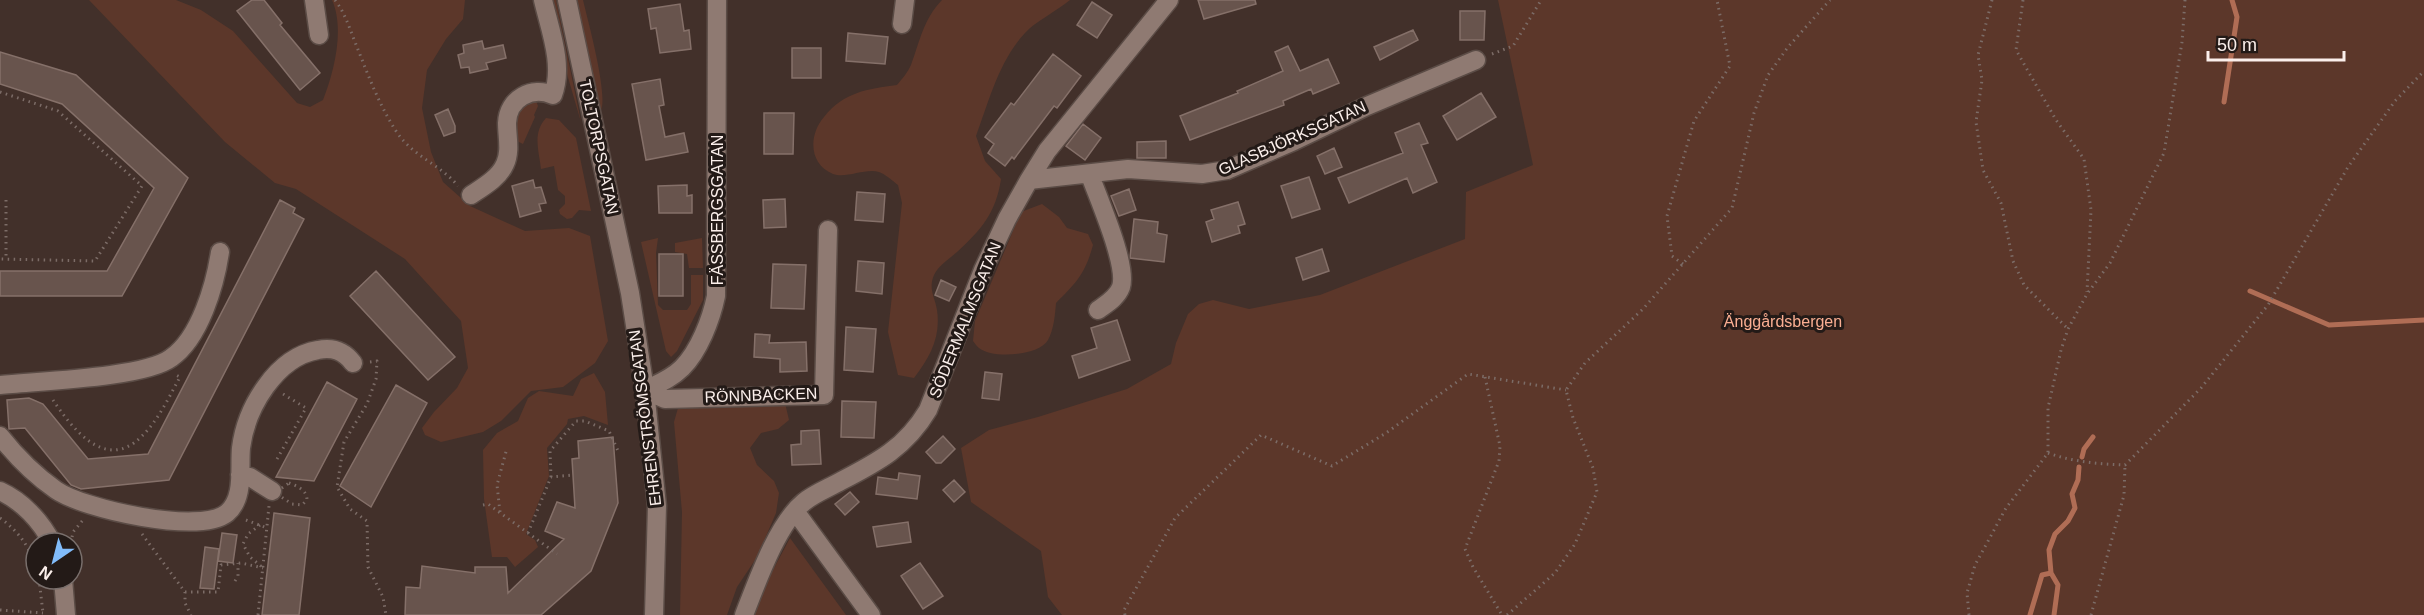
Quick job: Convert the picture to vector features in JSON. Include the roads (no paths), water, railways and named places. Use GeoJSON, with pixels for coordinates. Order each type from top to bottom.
{"type":"FeatureCollection","features":[{"type":"Feature","properties":{"kind":"street"},"geometry":{"type":"LineString","coordinates":[[314,0],[319,35]]}},
{"type":"Feature","properties":{"kind":"street","name":"TOLTORPSGATAN"},"geometry":{"type":"LineString","coordinates":[[471,195],[499,174],[504,166],[508,156],[507,121],[515,103],[531,91],[543,90],[553,95],[557,83],[558,66],[543,0]]}},
{"type":"Feature","properties":{"kind":"street","name":"TOLTORPSGATAN"},"geometry":{"type":"LineString","coordinates":[[567,0],[630,293]]}},
{"type":"Feature","properties":{"kind":"street","name":"FÄSSBERGSGATAN"},"geometry":{"type":"LineString","coordinates":[[645,390],[681,369],[699,342],[716,296],[717,0]]}},
{"type":"Feature","properties":{"kind":"street"},"geometry":{"type":"LineString","coordinates":[[902,24],[905,0]]}},
{"type":"Feature","properties":{"kind":"street","name":"SÖDERMALMSGATAN"},"geometry":{"type":"LineString","coordinates":[[744,615],[762,570],[795,511],[805,501],[821,491],[892,452],[908,440],[919,426],[928,410],[983,270],[1007,219],[1029,180],[1047,151],[1169,0]]}},
{"type":"Feature","properties":{"kind":"street","name":"GLASBJÖRKSGATAN"},"geometry":{"type":"LineString","coordinates":[[1029,180],[1128,169],[1202,174],[1227,170],[1367,106],[1476,60]]}},
{"type":"Feature","properties":{"kind":"street"},"geometry":{"type":"LineString","coordinates":[[1090,175],[1119,258],[1122,274],[1118,293],[1098,310]]}},
{"type":"Feature","properties":{"kind":"street","name":"RÖNNBACKEN"},"geometry":{"type":"LineString","coordinates":[[645,390],[665,399],[824,395],[828,230]]}},
{"type":"Feature","properties":{"kind":"street"},"geometry":{"type":"LineString","coordinates":[[0,385],[135,372],[172,358],[196,327],[217,274],[220,252]]}},
{"type":"Feature","properties":{"kind":"street","name":"EHRENSTRÖMSGATAN"},"geometry":{"type":"LineString","coordinates":[[630,293],[645,390],[657,506],[654,615]]}},
{"type":"Feature","properties":{"kind":"street"},"geometry":{"type":"LineString","coordinates":[[0,436],[56,490],[74,500],[128,515],[179,521],[209,520],[226,513],[239,492],[241,447],[247,423],[254,406],[268,384],[286,366],[306,352],[328,348],[340,351],[353,363]]}},
{"type":"Feature","properties":{"kind":"street"},"geometry":{"type":"LineString","coordinates":[[240,475],[250,477],[272,491]]}},
{"type":"Feature","properties":{"kind":"street"},"geometry":{"type":"LineString","coordinates":[[0,491],[22,505],[45,531]]}},
{"type":"Feature","properties":{"kind":"street"},"geometry":{"type":"LineString","coordinates":[[795,511],[871,615]]}},
{"type":"Feature","properties":{"kind":"street"},"geometry":{"type":"LineString","coordinates":[[64,591],[66,615]]}},
{"type":"Feature","properties":{"kind":"waterway"},"geometry":{"type":"LineString","coordinates":[[2224,102],[2237,17],[2232,0]]}},
{"type":"Feature","properties":{"kind":"waterway"},"geometry":{"type":"LineString","coordinates":[[2250,291],[2329,325],[2424,320]]}},
{"type":"Feature","properties":{"kind":"waterway"},"geometry":{"type":"LineString","coordinates":[[2082,457],[2084,449],[2093,437]]}},
{"type":"Feature","properties":{"kind":"waterway"},"geometry":{"type":"LineString","coordinates":[[2054,615],[2058,585],[2051,573],[2049,550],[2055,534],[2068,521],[2075,508],[2072,494],[2078,480],[2079,467]]}},
{"type":"Feature","properties":{"kind":"waterway"},"geometry":{"type":"LineString","coordinates":[[2030,615],[2042,575],[2051,573]]}},
{"type":"Feature","properties":{"kind":"park label","name":"Änggårdsbergen"},"geometry":{"type":"Point","coordinates":[1783,321]}}]}
